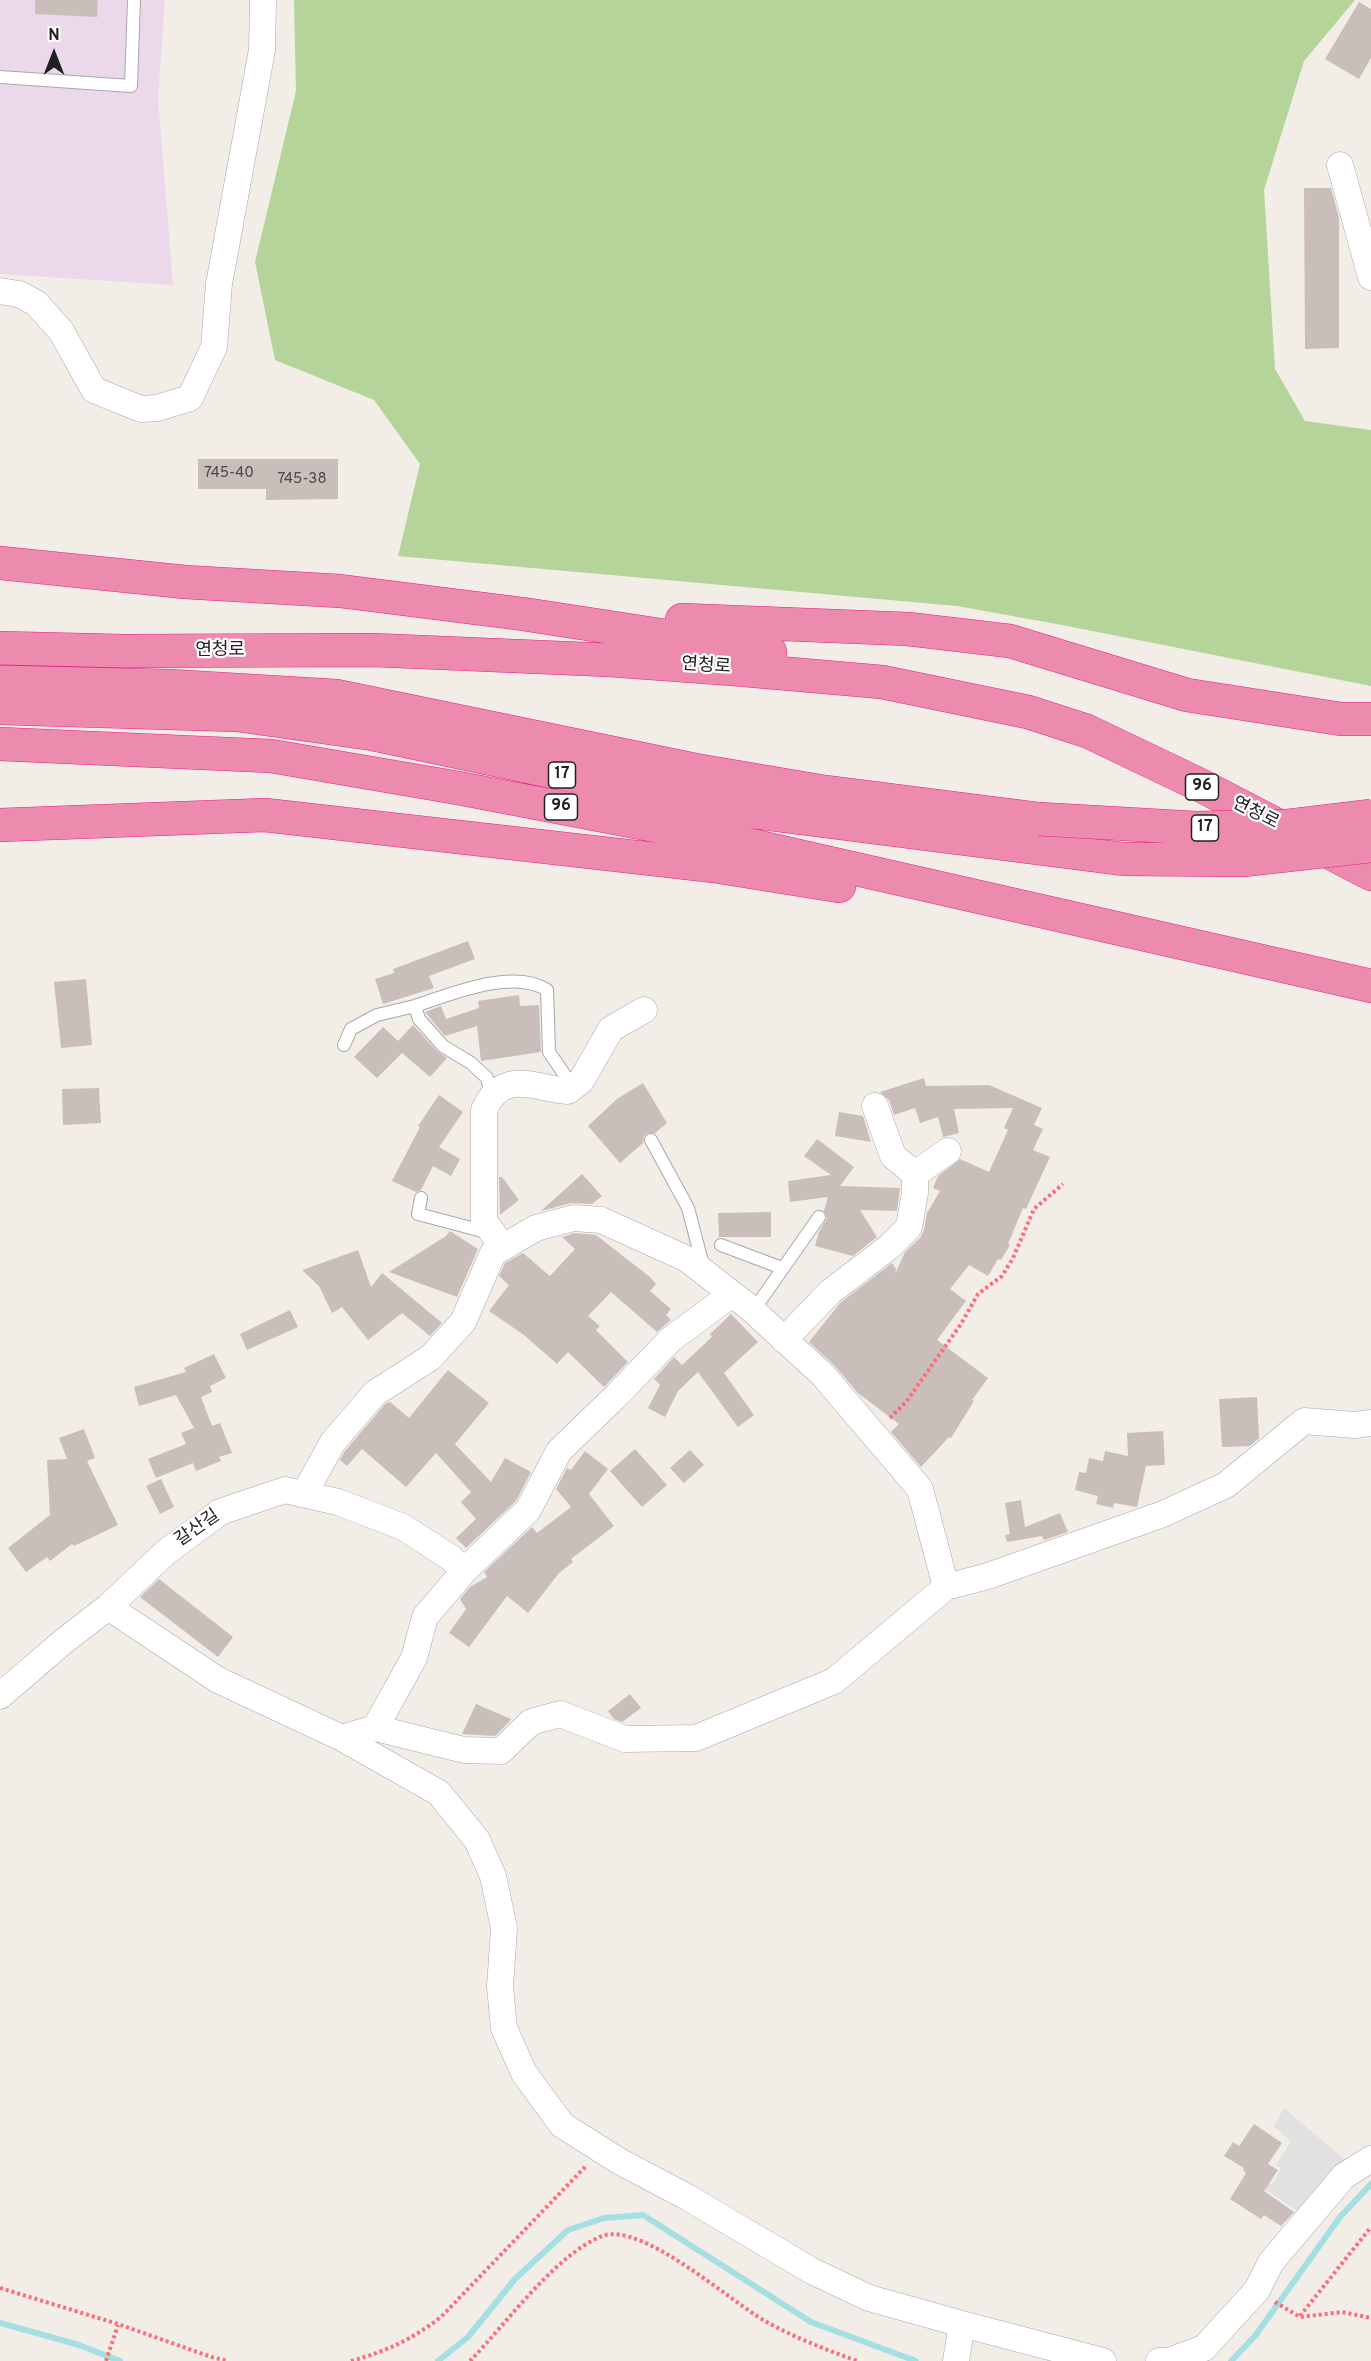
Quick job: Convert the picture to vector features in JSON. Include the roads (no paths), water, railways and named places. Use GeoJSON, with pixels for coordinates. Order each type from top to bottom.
{"type":"FeatureCollection","features":[{"type":"Feature","properties":{"kind":"highway"},"geometry":{"type":"LineString","coordinates":[[0,563],[185,582],[340,591],[523,614],[900,674],[1028,711]]}},
{"type":"Feature","properties":{"kind":"highway"},"geometry":{"type":"LineString","coordinates":[[523,614],[908,629],[1010,641],[1187,695],[1341,719],[1371,719]]}},
{"type":"Feature","properties":{"kind":"highway","name":"연청로"},"geometry":{"type":"LineString","coordinates":[[0,648],[124,651],[373,650],[632,662],[882,682],[1028,711],[1087,730],[1200,785],[1371,874]]}},
{"type":"Feature","properties":{"kind":"highway","name":"연청로"},"geometry":{"type":"LineString","coordinates":[[0,682],[170,686],[336,696],[695,770],[819,791],[1039,819],[1196,828],[1288,826],[1371,816]]}},
{"type":"Feature","properties":{"kind":"highway","name":"17"},"geometry":{"type":"LineString","coordinates":[[0,708],[237,715],[373,734],[730,809],[1123,859],[1242,860],[1371,846]]}},
{"type":"Feature","properties":{"kind":"highway","name":"96"},"geometry":{"type":"LineString","coordinates":[[0,744],[271,756],[458,788],[714,837],[1371,986]]}},
{"type":"Feature","properties":{"kind":"highway"},"geometry":{"type":"LineString","coordinates":[[0,825],[265,815],[714,866],[1113,929]]}},
{"type":"Feature","properties":{"kind":"street"},"geometry":{"type":"LineString","coordinates":[[0,291],[19,294],[36,303],[61,332],[94,390],[141,409],[157,408],[190,398],[214,347],[219,284],[262,50],[263,0]]}},
{"type":"Feature","properties":{"kind":"street"},"geometry":{"type":"LineString","coordinates":[[1340,165],[1371,277]]}},
{"type":"Feature","properties":{"kind":"street"},"geometry":{"type":"LineString","coordinates":[[499,1241],[484,1221],[484,1110],[491,1095],[508,1084],[525,1083],[568,1091],[581,1081],[611,1029],[644,1010]]}},
{"type":"Feature","properties":{"kind":"street"},"geometry":{"type":"LineString","coordinates":[[875,1106],[893,1156],[915,1174]]}},
{"type":"Feature","properties":{"kind":"street"},"geometry":{"type":"LineString","coordinates":[[915,1174],[948,1151]]}},
{"type":"Feature","properties":{"kind":"street"},"geometry":{"type":"LineString","coordinates":[[784,1340],[830,1292],[890,1247],[909,1227],[915,1193],[915,1174]]}},
{"type":"Feature","properties":{"kind":"street"},"geometry":{"type":"LineString","coordinates":[[304,1494],[333,1442],[375,1393],[430,1358],[463,1322],[499,1241],[574,1218],[601,1220],[687,1259],[753,1311],[823,1375],[921,1489],[945,1587]]}},
{"type":"Feature","properties":{"kind":"street"},"geometry":{"type":"LineString","coordinates":[[375,1728],[414,1658],[425,1617],[464,1571],[528,1510],[559,1451],[670,1340],[732,1294]]}},
{"type":"Feature","properties":{"kind":"street"},"geometry":{"type":"LineString","coordinates":[[342,1738],[375,1728],[464,1750],[501,1751],[531,1722],[560,1714],[625,1739],[696,1738],[834,1681],[945,1587],[988,1576],[1163,1514],[1226,1485],[1304,1421],[1355,1425],[1371,1423]]}},
{"type":"Feature","properties":{"kind":"street","name":"갈산길"},"geometry":{"type":"LineString","coordinates":[[0,1696],[108,1607],[165,1553],[220,1512],[285,1490],[338,1502],[403,1527],[451,1558],[464,1571]]}},
{"type":"Feature","properties":{"kind":"street"},"geometry":{"type":"LineString","coordinates":[[108,1607],[218,1680],[342,1738],[439,1793],[477,1840],[494,1876],[504,1928],[500,1987],[504,2028],[524,2073],[562,2125],[822,2275],[869,2298],[961,2330],[1104,2361]]}},
{"type":"Feature","properties":{"kind":"street"},"geometry":{"type":"LineString","coordinates":[[1159,2361],[1168,2361],[1204,2348],[1257,2290],[1271,2262],[1344,2176],[1371,2159]]}},
{"type":"Feature","properties":{"kind":"street"},"geometry":{"type":"LineString","coordinates":[[956,2361],[961,2330]]}},
{"type":"Feature","properties":{"kind":"lane"},"geometry":{"type":"LineString","coordinates":[[0,77],[131,86],[134,0]]}},
{"type":"Feature","properties":{"kind":"lane"},"geometry":{"type":"LineString","coordinates":[[344,1045],[351,1029],[377,1015],[490,984],[516,981],[536,983],[547,990],[549,1052],[573,1087]]}},
{"type":"Feature","properties":{"kind":"lane"},"geometry":{"type":"LineString","coordinates":[[415,1006],[419,1019],[442,1046],[471,1063],[487,1078],[491,1095]]}},
{"type":"Feature","properties":{"kind":"lane"},"geometry":{"type":"LineString","coordinates":[[651,1140],[688,1208],[705,1273]]}},
{"type":"Feature","properties":{"kind":"lane"},"geometry":{"type":"LineString","coordinates":[[421,1198],[418,1214],[499,1241]]}},
{"type":"Feature","properties":{"kind":"lane"},"geometry":{"type":"LineString","coordinates":[[753,1311],[819,1217]]}},
{"type":"Feature","properties":{"kind":"lane"},"geometry":{"type":"LineString","coordinates":[[721,1245],[782,1268]]}},
{"type":"Feature","properties":{"kind":"waterway"},"geometry":{"type":"LineString","coordinates":[[1231,2361],[1255,2336],[1340,2217],[1371,2184]]}},
{"type":"Feature","properties":{"kind":"waterway"},"geometry":{"type":"LineString","coordinates":[[438,2361],[468,2337],[515,2279],[568,2230],[604,2218],[643,2215],[811,2322],[916,2361]]}},
{"type":"Feature","properties":{"kind":"waterway"},"geometry":{"type":"LineString","coordinates":[[0,2323],[79,2345],[120,2361]]}}]}
